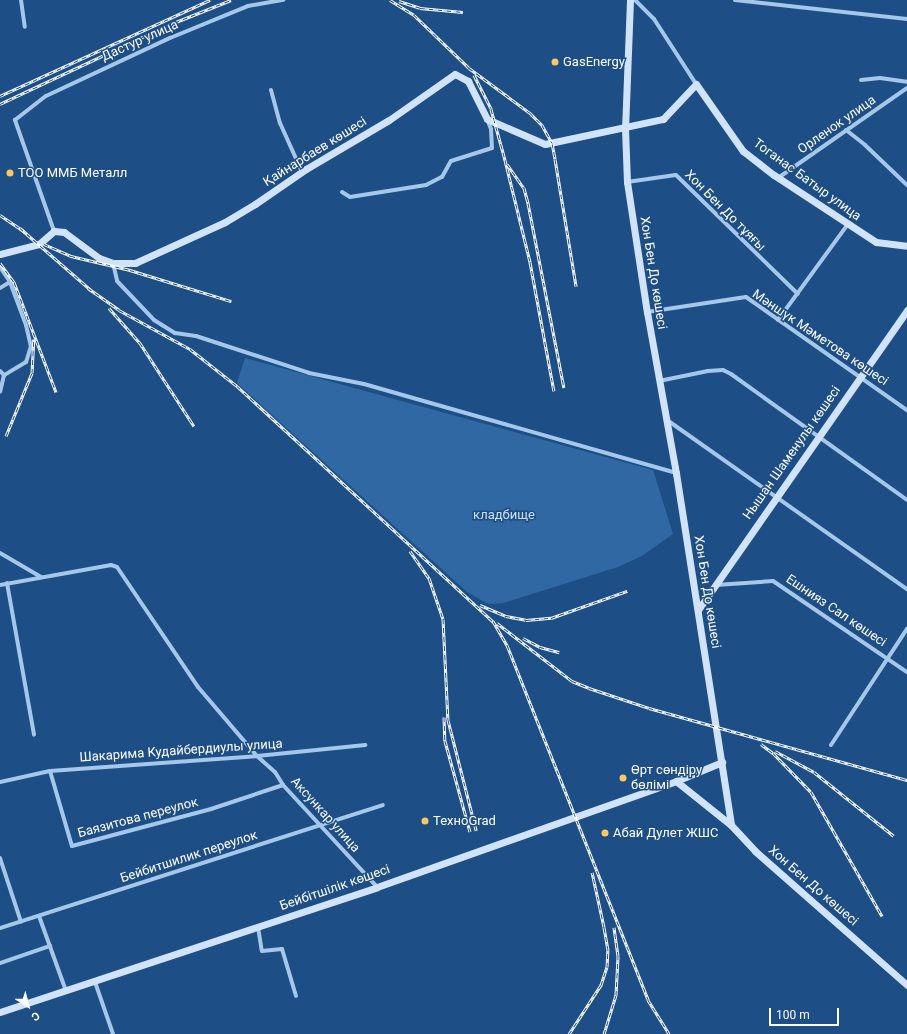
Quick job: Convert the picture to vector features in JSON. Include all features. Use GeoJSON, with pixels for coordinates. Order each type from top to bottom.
{"type":"FeatureCollection","features":[{"type":"Feature","properties":{"kind":"street"},"geometry":{"type":"LineString","coordinates":[[20,0],[25,26]]}},
{"type":"Feature","properties":{"kind":"street","name":"Дастур улица"},"geometry":{"type":"LineString","coordinates":[[54,231],[15,120],[46,96],[170,38],[248,6],[283,0]]}},
{"type":"Feature","properties":{"kind":"street","name":"Хон Бен До көшесі"},"geometry":{"type":"LineString","coordinates":[[630,0],[626,128],[627,182],[647,312],[676,473],[731,825],[755,850],[907,984]]}},
{"type":"Feature","properties":{"kind":"street","name":"Тоганас Батыр улица"},"geometry":{"type":"LineString","coordinates":[[635,0],[644,7],[670,42],[696,84],[743,150],[778,178],[876,242],[907,246]]}},
{"type":"Feature","properties":{"kind":"street"},"geometry":{"type":"LineString","coordinates":[[735,0],[907,19]]}},
{"type":"Feature","properties":{"kind":"street","name":"Қайнарбаев көшесі"},"geometry":{"type":"LineString","coordinates":[[54,231],[64,232],[99,258],[113,263],[135,263],[225,222],[302,172],[389,120],[455,74],[468,81],[487,119]]}},
{"type":"Feature","properties":{"kind":"street"},"geometry":{"type":"LineString","coordinates":[[860,80],[880,78],[907,82]]}},
{"type":"Feature","properties":{"kind":"street"},"geometry":{"type":"LineString","coordinates":[[487,119],[545,144],[663,119],[696,84]]}},
{"type":"Feature","properties":{"kind":"street","name":"Орленок улица"},"geometry":{"type":"LineString","coordinates":[[778,178],[907,88]]}},
{"type":"Feature","properties":{"kind":"street"},"geometry":{"type":"LineString","coordinates":[[271,90],[280,123],[302,172]]}},
{"type":"Feature","properties":{"kind":"street"},"geometry":{"type":"LineString","coordinates":[[342,192],[350,197],[426,185],[442,176],[451,161],[492,148],[491,129],[487,119]]}},
{"type":"Feature","properties":{"kind":"street"},"geometry":{"type":"LineString","coordinates":[[846,130],[865,144],[907,185]]}},
{"type":"Feature","properties":{"kind":"street","name":"Хон Бен До тұяғы"},"geometry":{"type":"LineString","coordinates":[[627,182],[676,175],[798,294]]}},
{"type":"Feature","properties":{"kind":"street"},"geometry":{"type":"LineString","coordinates":[[778,320],[848,224]]}},
{"type":"Feature","properties":{"kind":"street"},"geometry":{"type":"LineString","coordinates":[[0,254],[39,244],[54,231]]}},
{"type":"Feature","properties":{"kind":"street"},"geometry":{"type":"LineString","coordinates":[[113,263],[117,281],[154,320],[175,333],[203,338],[308,373],[364,384],[676,473]]}},
{"type":"Feature","properties":{"kind":"street"},"geometry":{"type":"LineString","coordinates":[[0,267],[10,282],[26,325],[31,346],[26,362],[4,375],[0,392]]}},
{"type":"Feature","properties":{"kind":"street"},"geometry":{"type":"LineString","coordinates":[[0,288],[10,282]]}},
{"type":"Feature","properties":{"kind":"street","name":"Мәншүк Мәметова көшесі"},"geometry":{"type":"LineString","coordinates":[[647,312],[746,297],[907,410]]}},
{"type":"Feature","properties":{"kind":"street","name":"Нышан Шаменулы көшесі"},"geometry":{"type":"LineString","coordinates":[[698,610],[860,377],[905,320],[907,310]]}},
{"type":"Feature","properties":{"kind":"street"},"geometry":{"type":"LineString","coordinates":[[659,381],[722,370],[731,374],[907,500]]}},
{"type":"Feature","properties":{"kind":"street"},"geometry":{"type":"LineString","coordinates":[[0,371],[4,375]]}},
{"type":"Feature","properties":{"kind":"street"},"geometry":{"type":"LineString","coordinates":[[667,420],[907,589]]}},
{"type":"Feature","properties":{"kind":"street"},"geometry":{"type":"LineString","coordinates":[[0,553],[42,577]]}},
{"type":"Feature","properties":{"kind":"street","name":"Аксункар улица"},"geometry":{"type":"LineString","coordinates":[[42,577],[112,565],[126,579],[139,603],[198,687],[257,756],[275,772],[283,785],[377,887]]}},
{"type":"Feature","properties":{"kind":"street"},"geometry":{"type":"LineString","coordinates":[[0,585],[42,577]]}},
{"type":"Feature","properties":{"kind":"street","name":"Ешнияз Сал көшесі"},"geometry":{"type":"LineString","coordinates":[[715,585],[773,581],[907,672]]}},
{"type":"Feature","properties":{"kind":"street"},"geometry":{"type":"LineString","coordinates":[[7,583],[34,735]]}},
{"type":"Feature","properties":{"kind":"street"},"geometry":{"type":"LineString","coordinates":[[831,745],[907,629]]}},
{"type":"Feature","properties":{"kind":"street","name":"Шакарима Кудайбердиулы улица"},"geometry":{"type":"LineString","coordinates":[[0,782],[50,771],[257,756],[365,746]]}},
{"type":"Feature","properties":{"kind":"street","name":"Бейбітшілік көшесі"},"geometry":{"type":"LineString","coordinates":[[0,1012],[66,992],[377,887],[676,781],[722,762]]}},
{"type":"Feature","properties":{"kind":"street","name":"Баязитова переулок"},"geometry":{"type":"LineString","coordinates":[[50,771],[72,846],[211,809],[283,785]]}},
{"type":"Feature","properties":{"kind":"street"},"geometry":{"type":"LineString","coordinates":[[676,781],[731,825]]}},
{"type":"Feature","properties":{"kind":"street","name":"Бейбитшилик переулок"},"geometry":{"type":"LineString","coordinates":[[0,928],[384,805]]}},
{"type":"Feature","properties":{"kind":"street"},"geometry":{"type":"LineString","coordinates":[[0,858],[21,922]]}},
{"type":"Feature","properties":{"kind":"street"},"geometry":{"type":"LineString","coordinates":[[39,916],[66,992]]}},
{"type":"Feature","properties":{"kind":"street"},"geometry":{"type":"LineString","coordinates":[[258,927],[262,952],[282,949],[296,996]]}},
{"type":"Feature","properties":{"kind":"street"},"geometry":{"type":"LineString","coordinates":[[0,963],[50,946]]}},
{"type":"Feature","properties":{"kind":"street"},"geometry":{"type":"LineString","coordinates":[[95,982],[113,1034]]}},
{"type":"Feature","properties":{"kind":"green space","name":"кладбище"},"geometry":{"type":"Polygon","coordinates":[[[245,358],[653,470],[673,534],[642,556],[618,567],[503,603],[488,604],[467,592],[237,383],[245,358]]]}},
{"type":"Feature","properties":{"kind":"railway"},"geometry":{"type":"LineString","coordinates":[[0,96],[210,0]]}},
{"type":"Feature","properties":{"kind":"railway"},"geometry":{"type":"LineString","coordinates":[[0,104],[166,26],[231,0]]}},
{"type":"Feature","properties":{"kind":"railway"},"geometry":{"type":"LineString","coordinates":[[390,0],[414,15],[469,68],[530,113],[542,125],[552,143],[576,286]]}},
{"type":"Feature","properties":{"kind":"railway"},"geometry":{"type":"LineString","coordinates":[[399,1],[420,8],[463,12]]}},
{"type":"Feature","properties":{"kind":"railway"},"geometry":{"type":"LineString","coordinates":[[474,75],[491,109],[505,160],[530,262],[554,391]]}},
{"type":"Feature","properties":{"kind":"railway"},"geometry":{"type":"LineString","coordinates":[[507,164],[524,188],[528,203],[564,388]]}},
{"type":"Feature","properties":{"kind":"railway"},"geometry":{"type":"LineString","coordinates":[[0,215],[24,231]]}},
{"type":"Feature","properties":{"kind":"railway"},"geometry":{"type":"LineString","coordinates":[[20,228],[92,291]]}},
{"type":"Feature","properties":{"kind":"railway"},"geometry":{"type":"LineString","coordinates":[[44,244],[71,256],[130,270],[231,301]]}},
{"type":"Feature","properties":{"kind":"railway"},"geometry":{"type":"LineString","coordinates":[[0,263],[14,282],[56,392]]}},
{"type":"Feature","properties":{"kind":"railway"},"geometry":{"type":"LineString","coordinates":[[88,288],[119,310],[190,349],[237,386],[493,621],[507,645],[648,1000],[669,1034]]}},
{"type":"Feature","properties":{"kind":"railway"},"geometry":{"type":"LineString","coordinates":[[109,308],[140,343],[194,426]]}},
{"type":"Feature","properties":{"kind":"railway"},"geometry":{"type":"LineString","coordinates":[[6,436],[32,373],[34,339]]}},
{"type":"Feature","properties":{"kind":"railway"},"geometry":{"type":"LineString","coordinates":[[410,551],[429,578],[443,619],[448,720],[476,830]]}},
{"type":"Feature","properties":{"kind":"railway"},"geometry":{"type":"LineString","coordinates":[[480,605],[506,616],[526,620],[551,618],[627,591]]}},
{"type":"Feature","properties":{"kind":"railway"},"geometry":{"type":"LineString","coordinates":[[497,623],[572,681],[589,688],[649,708],[907,780]]}},
{"type":"Feature","properties":{"kind":"railway"},"geometry":{"type":"LineString","coordinates":[[523,638],[540,647],[559,652]]}},
{"type":"Feature","properties":{"kind":"railway"},"geometry":{"type":"LineString","coordinates":[[444,717],[445,741],[470,832]]}},
{"type":"Feature","properties":{"kind":"railway"},"geometry":{"type":"LineString","coordinates":[[761,744],[773,753],[811,792],[882,916]]}},
{"type":"Feature","properties":{"kind":"railway"},"geometry":{"type":"LineString","coordinates":[[775,751],[814,772],[894,836]]}},
{"type":"Feature","properties":{"kind":"railway"},"geometry":{"type":"LineString","coordinates":[[569,1034],[601,985],[607,967],[608,950],[592,872]]}},
{"type":"Feature","properties":{"kind":"railway"},"geometry":{"type":"LineString","coordinates":[[604,1034],[616,995],[618,956],[614,927]]}},
{"type":"Feature","properties":{"kind":"place","name":"GasEnergy"},"geometry":{"type":"Point","coordinates":[555,62]}},
{"type":"Feature","properties":{"kind":"place","name":"ТОО ММБ Металл"},"geometry":{"type":"Point","coordinates":[10,173]}},
{"type":"Feature","properties":{"kind":"place","name":"Өрт сөндіру бөлімі"},"geometry":{"type":"Point","coordinates":[623,778]}},
{"type":"Feature","properties":{"kind":"place","name":"ТехноGrad"},"geometry":{"type":"Point","coordinates":[425,821]}},
{"type":"Feature","properties":{"kind":"place","name":"Абай Дулет ЖШС"},"geometry":{"type":"Point","coordinates":[605,833]}}]}
